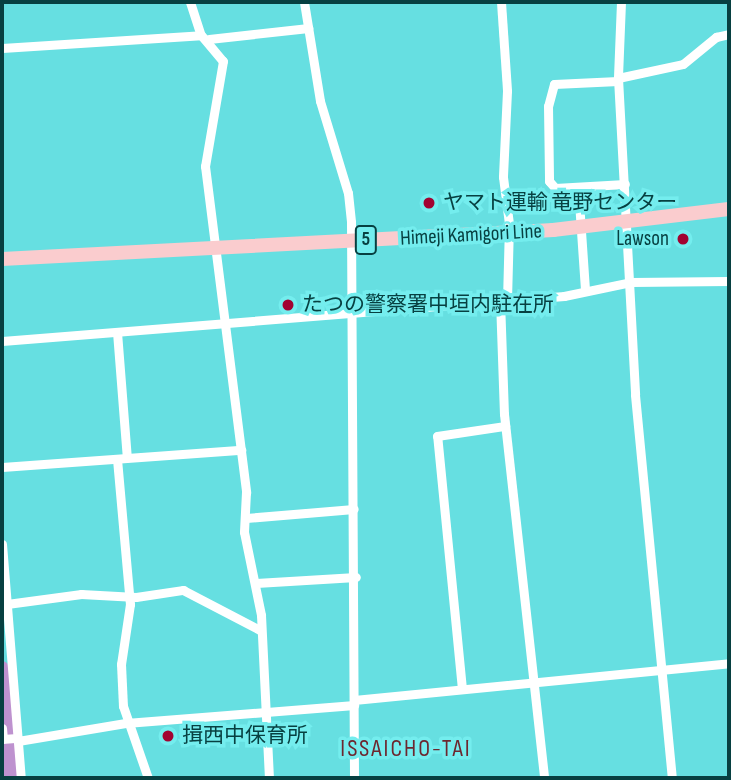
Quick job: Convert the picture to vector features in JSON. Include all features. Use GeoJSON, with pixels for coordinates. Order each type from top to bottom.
{"type":"FeatureCollection","features":[{"type":"Feature","properties":{"kind":"main road","name":"Himeji Kamigori Line"},"geometry":{"type":"LineString","coordinates":[[2,259],[509,233],[729,209]]}},
{"type":"Feature","properties":{"kind":"street"},"geometry":{"type":"LineString","coordinates":[[190,2],[205,37],[219,51],[224,72],[206,152],[213,247],[241,450],[246,543],[256,583],[269,778]]}},
{"type":"Feature","properties":{"kind":"street"},"geometry":{"type":"LineString","coordinates":[[304,2],[320,101],[348,193],[356,576],[354,778]]}},
{"type":"Feature","properties":{"kind":"street"},"geometry":{"type":"LineString","coordinates":[[501,2],[507,91],[503,177],[509,233],[503,299],[505,426],[544,778]]}},
{"type":"Feature","properties":{"kind":"street"},"geometry":{"type":"LineString","coordinates":[[621,2],[618,80],[636,408],[672,778]]}},
{"type":"Feature","properties":{"kind":"street"},"geometry":{"type":"LineString","coordinates":[[2,48],[205,37],[309,28]]}},
{"type":"Feature","properties":{"kind":"street"},"geometry":{"type":"LineString","coordinates":[[625,184],[555,188],[549,181],[548,106],[554,84],[618,80],[683,64],[716,37],[729,34]]}},
{"type":"Feature","properties":{"kind":"street"},"geometry":{"type":"LineString","coordinates":[[579,187],[585,291]]}},
{"type":"Feature","properties":{"kind":"street"},"geometry":{"type":"LineString","coordinates":[[2,341],[503,299],[585,291],[631,282],[729,281]]}},
{"type":"Feature","properties":{"kind":"street"},"geometry":{"type":"LineString","coordinates":[[117,332],[126,595],[129,611],[121,664],[126,723],[148,778]]}},
{"type":"Feature","properties":{"kind":"street"},"geometry":{"type":"LineString","coordinates":[[462,690],[437,436],[505,426]]}},
{"type":"Feature","properties":{"kind":"street"},"geometry":{"type":"LineString","coordinates":[[2,467],[241,450]]}},
{"type":"Feature","properties":{"kind":"street"},"geometry":{"type":"LineString","coordinates":[[246,519],[354,509]]}},
{"type":"Feature","properties":{"kind":"street"},"geometry":{"type":"LineString","coordinates":[[2,544],[10,739],[21,778]]}},
{"type":"Feature","properties":{"kind":"street"},"geometry":{"type":"LineString","coordinates":[[256,583],[356,576]]}},
{"type":"Feature","properties":{"kind":"street"},"geometry":{"type":"LineString","coordinates":[[5,601],[81,594],[126,595],[183,590],[260,630]]}},
{"type":"Feature","properties":{"kind":"street"},"geometry":{"type":"LineString","coordinates":[[10,739],[126,723],[729,663]]}},
{"type":"Feature","properties":{"kind":"street"},"geometry":{"type":"LineString","coordinates":[[2,728],[10,739]]}},
{"type":"Feature","properties":{"kind":"waterway"},"geometry":{"type":"LineString","coordinates":[[2,668],[11,778]]}},
{"type":"Feature","properties":{"kind":"place","name":"ヤマト運輸 竜野センター"},"geometry":{"type":"Point","coordinates":[429,203]}},
{"type":"Feature","properties":{"kind":"place","name":"Lawson"},"geometry":{"type":"Point","coordinates":[683,239]}},
{"type":"Feature","properties":{"kind":"place","name":"たつの警察署中垣内駐在所"},"geometry":{"type":"Point","coordinates":[288,305]}},
{"type":"Feature","properties":{"kind":"place","name":"揖西中保育所"},"geometry":{"type":"Point","coordinates":[168,736]}},
{"type":"Feature","properties":{"kind":"district","name":"ISSAICHO-TAI"},"geometry":{"type":"Point","coordinates":[406,749]}}]}
